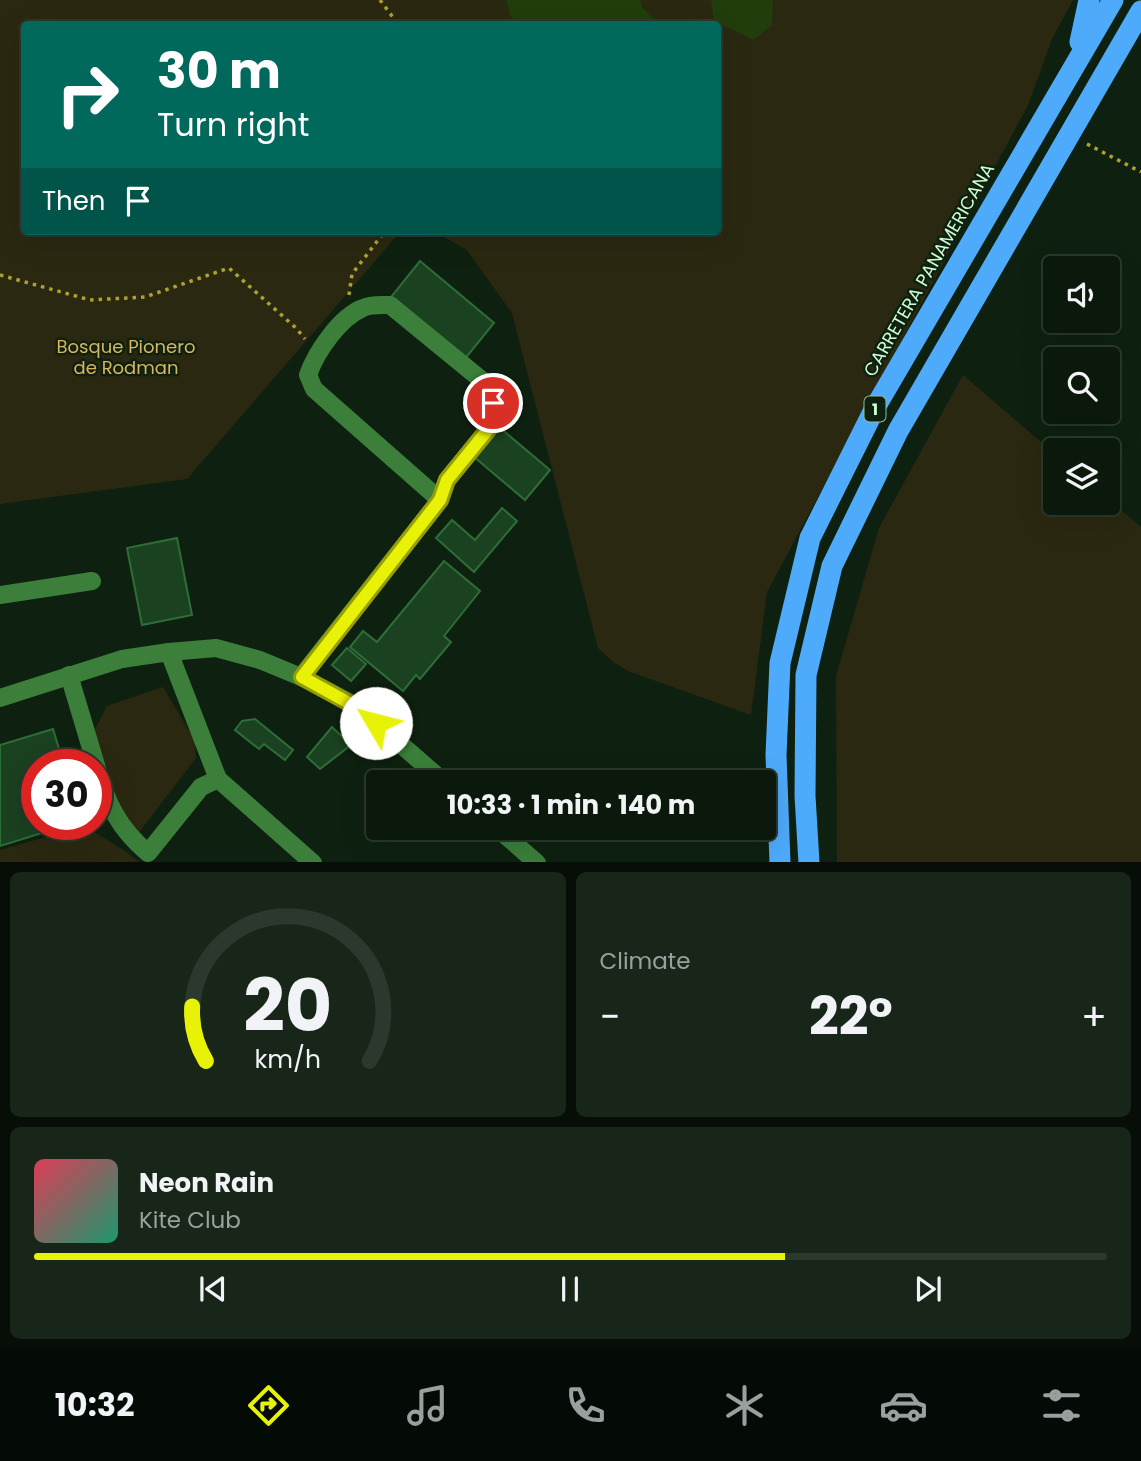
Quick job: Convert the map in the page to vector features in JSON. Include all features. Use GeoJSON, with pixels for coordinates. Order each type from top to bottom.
{"type":"FeatureCollection","features":[{"type":"Feature","properties":{"kind":"highway"},"geometry":{"type":"LineString","coordinates":[[1072,69],[1084,32],[1089,0]]}},
{"type":"Feature","properties":{"kind":"highway","name":"CARRETERA PANAMERICANA"},"geometry":{"type":"LineString","coordinates":[[780,862],[776,755],[780,663],[810,538],[876,406],[1113,0]]}},
{"type":"Feature","properties":{"kind":"highway","name":"1"},"geometry":{"type":"LineString","coordinates":[[809,862],[805,796],[806,675],[832,566],[898,431],[1141,11]]}},
{"type":"Feature","properties":{"kind":"street"},"geometry":{"type":"LineString","coordinates":[[302,677],[440,500],[447,480],[491,426],[493,403],[484,382],[390,305],[364,307],[346,318],[317,354],[308,375],[314,389],[440,500]]}},
{"type":"Feature","properties":{"kind":"street"},"geometry":{"type":"LineString","coordinates":[[0,595],[92,581]]}},
{"type":"Feature","properties":{"kind":"street"},"geometry":{"type":"LineString","coordinates":[[0,698],[122,659],[216,649],[260,660],[302,677],[358,708],[430,770]]}},
{"type":"Feature","properties":{"kind":"street"},"geometry":{"type":"LineString","coordinates":[[169,652],[218,779],[312,862]]}},
{"type":"Feature","properties":{"kind":"street"},"geometry":{"type":"LineString","coordinates":[[69,675],[91,749]]}},
{"type":"Feature","properties":{"kind":"street"},"geometry":{"type":"LineString","coordinates":[[112,809],[133,840],[148,853],[201,787],[218,779]]}},
{"type":"Feature","properties":{"kind":"street"},"geometry":{"type":"LineString","coordinates":[[511,840],[536,862]]}},
{"type":"Feature","properties":{"kind":"path"},"geometry":{"type":"LineString","coordinates":[[380,0],[396,21]]}},
{"type":"Feature","properties":{"kind":"path"},"geometry":{"type":"LineString","coordinates":[[1070,135],[1141,172]]}},
{"type":"Feature","properties":{"kind":"path"},"geometry":{"type":"LineString","coordinates":[[346,318],[352,274],[382,235]]}},
{"type":"Feature","properties":{"kind":"path"},"geometry":{"type":"LineString","coordinates":[[0,275],[90,300],[145,297],[229,268],[296,328],[317,354]]}},
{"type":"Feature","properties":{"kind":"green space","name":"Bosque Pionero de Rodman"},"geometry":{"type":"Polygon","coordinates":[[[0,0],[1073,0],[1052,39],[1028,105],[767,592],[751,715],[628,671],[598,648],[512,313],[467,250],[441,235],[721,235],[721,21],[21,21],[21,235],[398,235],[187,479],[0,504],[0,0]]]}},
{"type":"Feature","properties":{"kind":"green space"},"geometry":{"type":"Polygon","coordinates":[[[963,375],[1043,444],[1043,515],[1120,515],[1120,509],[1141,527],[1141,862],[837,862],[836,676],[879,528],[963,375]]]}},
{"type":"Feature","properties":{"kind":"green space"},"geometry":{"type":"Polygon","coordinates":[[[163,687],[195,741],[196,758],[137,835],[116,803],[112,790],[112,749],[100,749],[94,731],[107,706],[163,687]]]}},
{"type":"Feature","properties":{"kind":"green space"},"geometry":{"type":"Polygon","coordinates":[[[35,840],[107,840],[139,862],[0,862],[0,850],[35,840]]]}},
{"type":"Feature","properties":{"kind":"shaded area"},"geometry":{"type":"Polygon","coordinates":[[[506,0],[640,0],[643,8],[656,21],[515,21],[506,0]]]}},
{"type":"Feature","properties":{"kind":"shaded area"},"geometry":{"type":"Polygon","coordinates":[[[711,0],[773,0],[772,25],[754,40],[721,24],[721,21],[714,21],[711,0]]]}},
{"type":"Feature","properties":{"kind":"building"},"geometry":{"type":"Polygon","coordinates":[[[420,261],[494,323],[464,360],[391,297],[420,261]]]}},
{"type":"Feature","properties":{"kind":"building"},"geometry":{"type":"Polygon","coordinates":[[[499,427],[550,470],[525,500],[474,457],[499,427]]]}},
{"type":"Feature","properties":{"kind":"building"},"geometry":{"type":"Polygon","coordinates":[[[502,508],[517,521],[474,572],[436,538],[452,520],[475,540],[502,508]]]}},
{"type":"Feature","properties":{"kind":"building"},"geometry":{"type":"Polygon","coordinates":[[[177,538],[192,615],[142,625],[127,548],[177,538]]]}},
{"type":"Feature","properties":{"kind":"building"},"geometry":{"type":"Polygon","coordinates":[[[444,561],[480,591],[444,636],[451,642],[420,679],[416,675],[403,691],[350,647],[363,631],[377,642],[444,561]]]}},
{"type":"Feature","properties":{"kind":"building"},"geometry":{"type":"Polygon","coordinates":[[[347,648],[366,664],[351,681],[332,665],[347,648]]]}},
{"type":"Feature","properties":{"kind":"building"},"geometry":{"type":"Polygon","coordinates":[[[255,719],[293,750],[285,760],[264,744],[259,749],[235,730],[242,721],[255,719]]]}},
{"type":"Feature","properties":{"kind":"building"},"geometry":{"type":"Polygon","coordinates":[[[332,727],[351,745],[320,769],[307,757],[332,727]]]}},
{"type":"Feature","properties":{"kind":"building"},"geometry":{"type":"Polygon","coordinates":[[[53,729],[59,749],[21,749],[21,839],[0,846],[0,745],[53,729]]]}},
{"type":"Feature","properties":{"kind":"route"},"geometry":{"type":"LineString","coordinates":[[376,723],[358,708],[302,677],[440,500],[447,480],[491,426],[493,403]]}}]}
